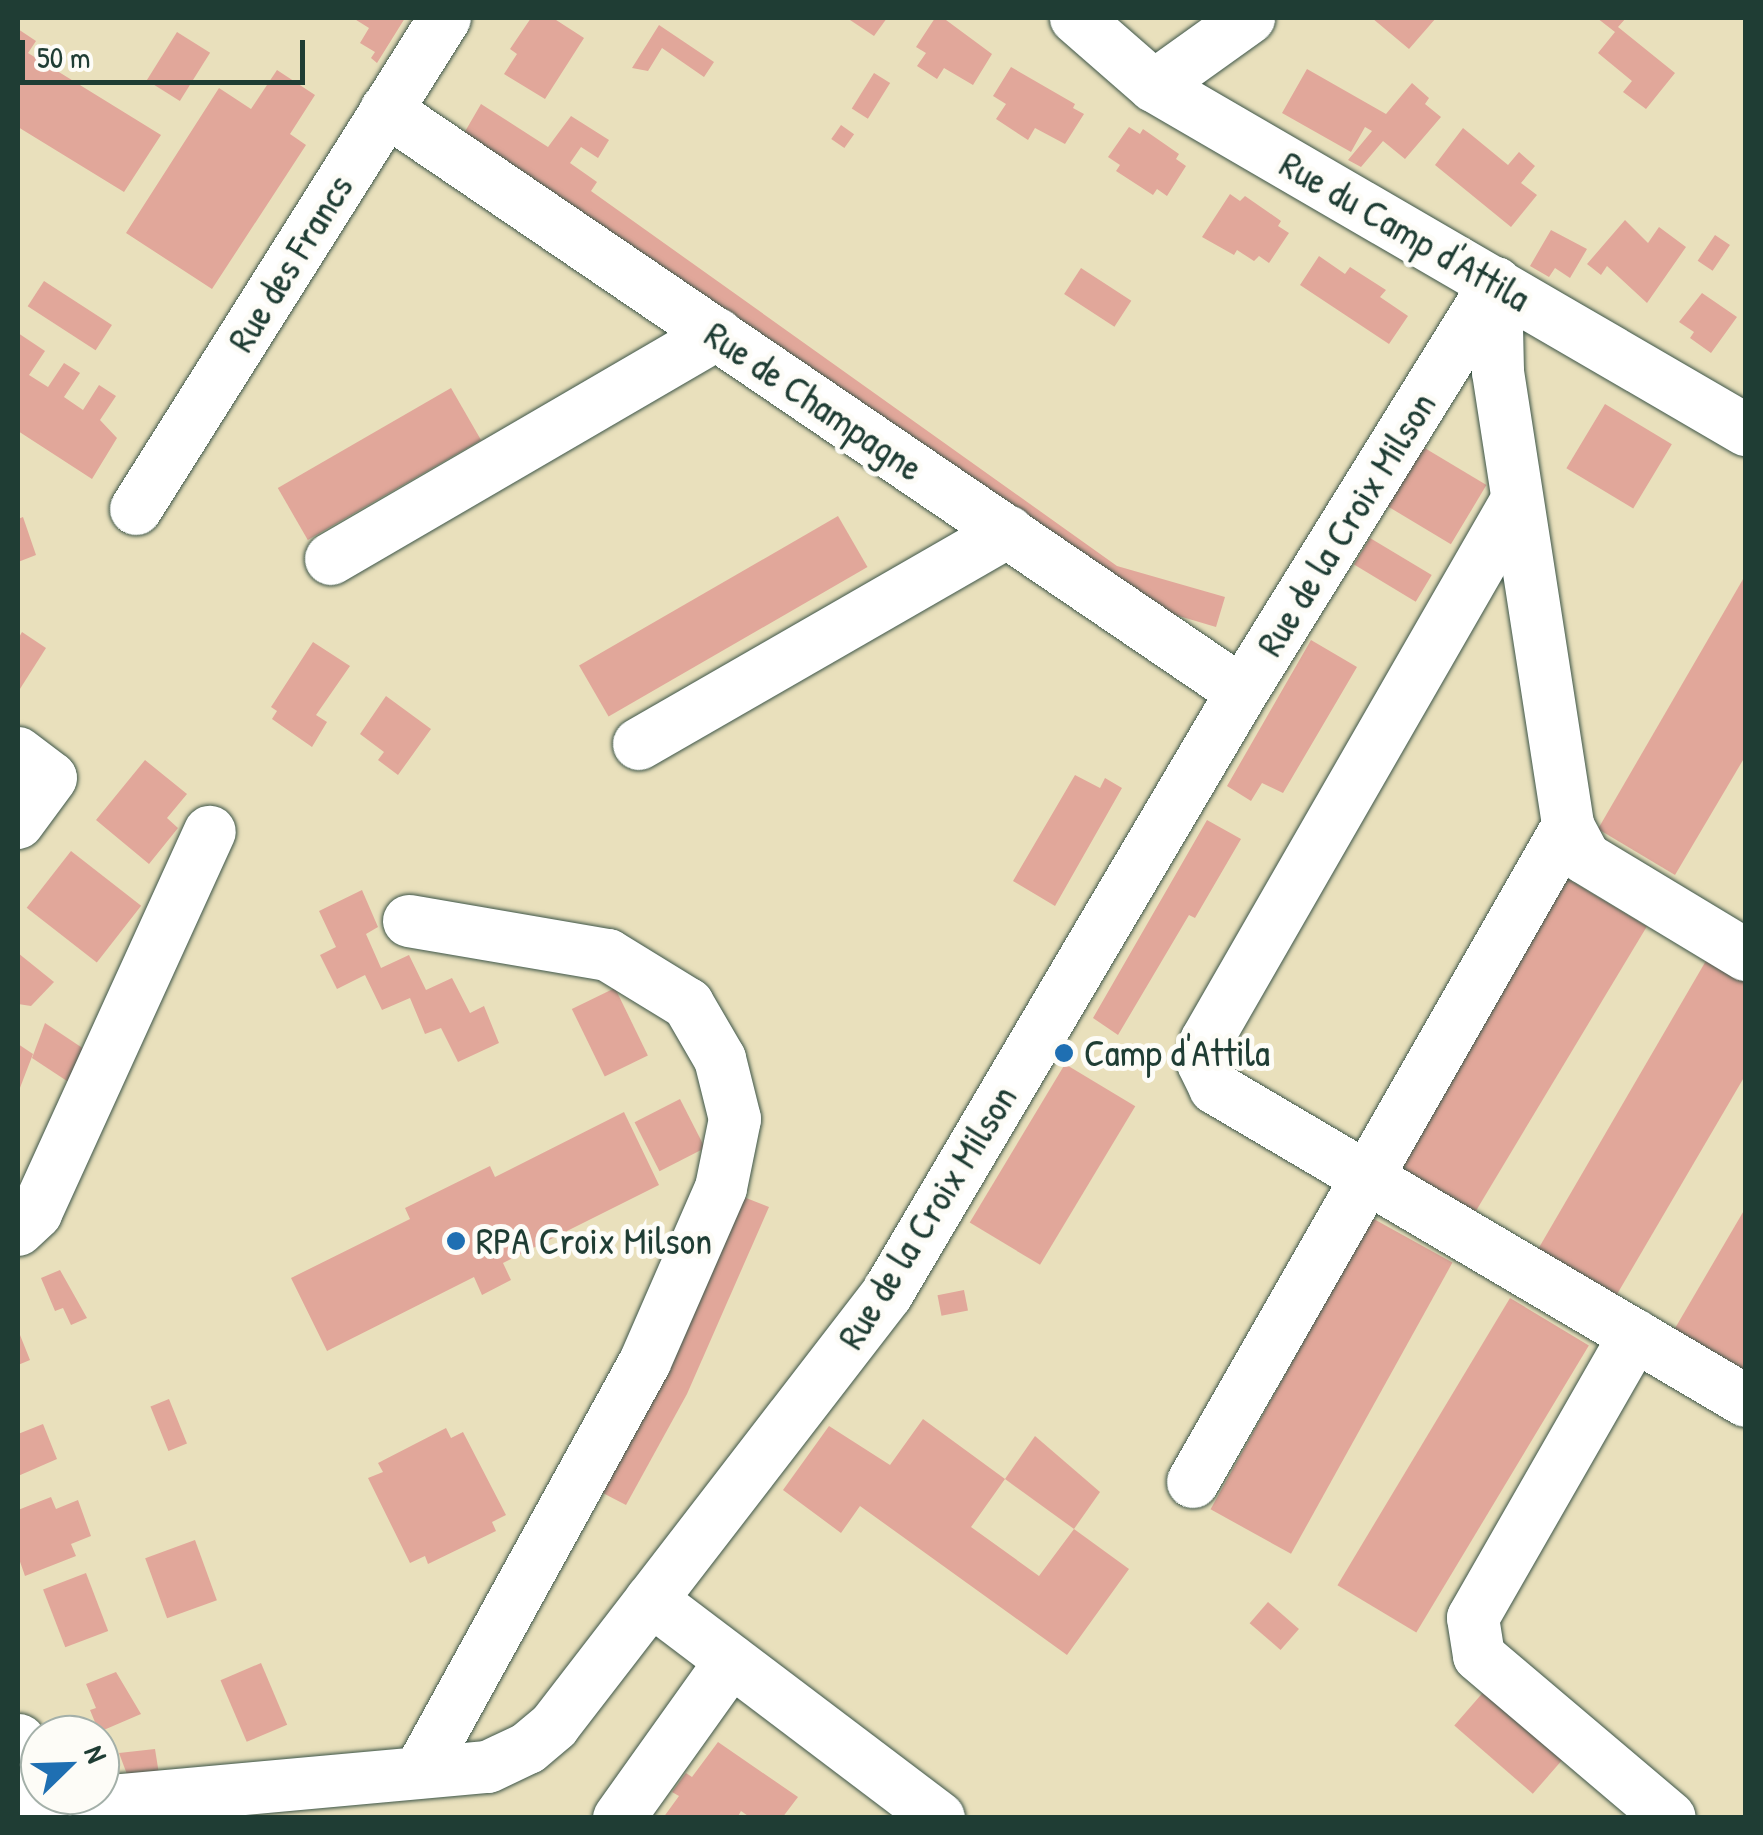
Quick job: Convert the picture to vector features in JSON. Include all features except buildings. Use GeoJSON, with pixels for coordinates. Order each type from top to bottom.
{"type":"FeatureCollection","features":[{"type":"Feature","properties":{"kind":"main road"},"geometry":{"type":"LineString","coordinates":[[18,1740],[48,1816]]}},
{"type":"Feature","properties":{"kind":"street","name":"Rue des Francs"},"geometry":{"type":"LineString","coordinates":[[136,509],[445,18]]}},
{"type":"Feature","properties":{"kind":"street","name":"Rue du Camp d'Attila"},"geometry":{"type":"LineString","coordinates":[[1076,18],[1154,86],[1746,430]]}},
{"type":"Feature","properties":{"kind":"street"},"geometry":{"type":"LineString","coordinates":[[1154,86],[1248,18]]}},
{"type":"Feature","properties":{"kind":"street","name":"Rue de Champagne"},"geometry":{"type":"LineString","coordinates":[[386,110],[1242,692]]}},
{"type":"Feature","properties":{"kind":"street"},"geometry":{"type":"LineString","coordinates":[[1496,283],[1498,372],[1568,826],[1585,858],[1746,955]]}},
{"type":"Feature","properties":{"kind":"street","name":"Rue de la Croix Milson"},"geometry":{"type":"LineString","coordinates":[[48,1816],[124,1800],[488,1767],[528,1748],[554,1726],[887,1294],[1242,692],[1496,283]]}},
{"type":"Feature","properties":{"kind":"street"},"geometry":{"type":"LineString","coordinates":[[331,559],[716,334]]}},
{"type":"Feature","properties":{"kind":"street"},"geometry":{"type":"LineString","coordinates":[[1516,500],[1206,1042],[1203,1063],[1215,1088],[1746,1400]]}},
{"type":"Feature","properties":{"kind":"street"},"geometry":{"type":"LineString","coordinates":[[639,744],[1008,532]]}},
{"type":"Feature","properties":{"kind":"street"},"geometry":{"type":"LineString","coordinates":[[18,754],[51,778],[18,823]]}},
{"type":"Feature","properties":{"kind":"street"},"geometry":{"type":"LineString","coordinates":[[1193,1482],[1568,826]]}},
{"type":"Feature","properties":{"kind":"street"},"geometry":{"type":"LineString","coordinates":[[18,1230],[36,1213],[210,832]]}},
{"type":"Feature","properties":{"kind":"street"},"geometry":{"type":"LineString","coordinates":[[409,921],[608,956],[688,1004],[720,1059],[735,1120],[721,1188],[646,1362],[420,1772]]}},
{"type":"Feature","properties":{"kind":"street"},"geometry":{"type":"LineString","coordinates":[[1635,1335],[1473,1618],[1480,1656],[1670,1818]]}},
{"type":"Feature","properties":{"kind":"street"},"geometry":{"type":"LineString","coordinates":[[650,1600],[939,1818]]}},
{"type":"Feature","properties":{"kind":"street"},"geometry":{"type":"LineString","coordinates":[[619,1818],[732,1661]]}},
{"type":"Feature","properties":{"kind":"place","name":"Camp d'Attila"},"geometry":{"type":"Point","coordinates":[1064,1053]}},
{"type":"Feature","properties":{"kind":"place","name":"RPA Croix Milson"},"geometry":{"type":"Point","coordinates":[456,1241]}}]}
